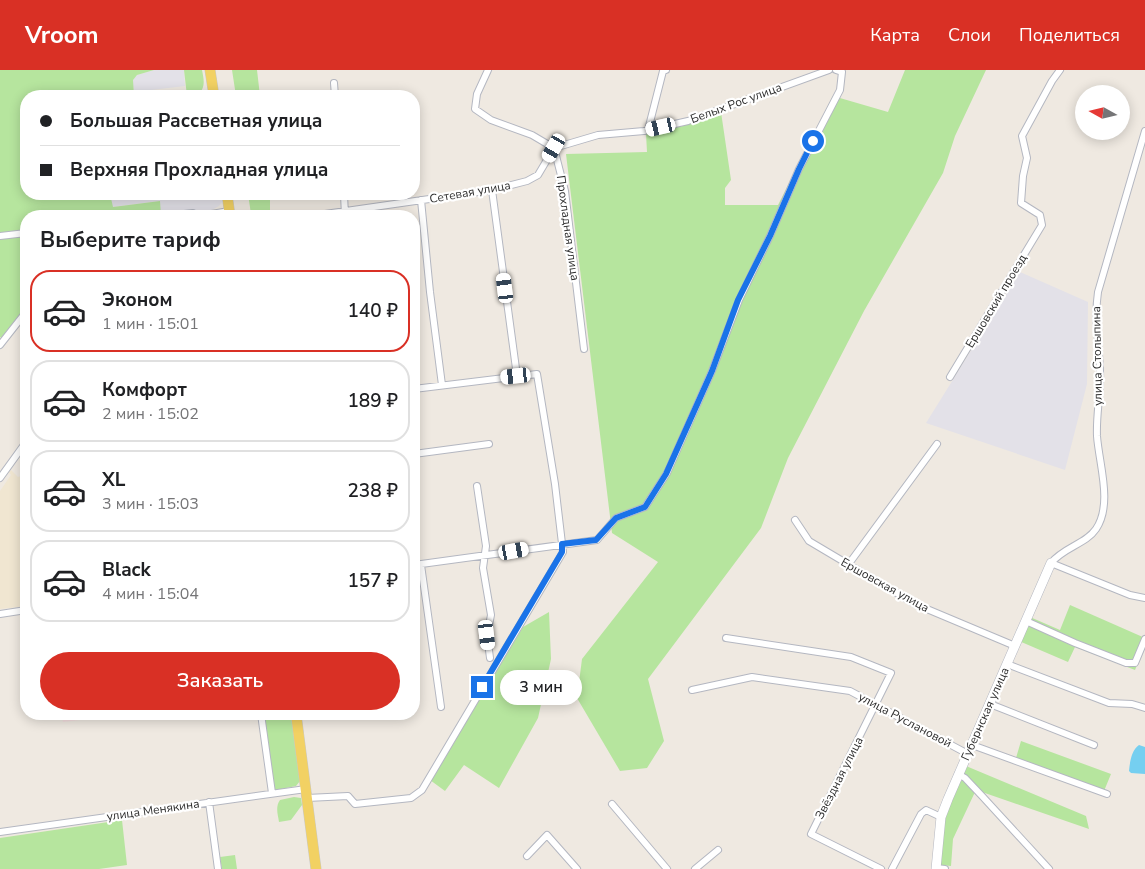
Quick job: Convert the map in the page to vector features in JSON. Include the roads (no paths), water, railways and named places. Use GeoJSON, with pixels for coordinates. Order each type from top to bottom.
{"type":"FeatureCollection","features":[{"type":"Feature","properties":{"kind":"main road"},"geometry":{"type":"LineString","coordinates":[[210,70],[213,90]]}},
{"type":"Feature","properties":{"kind":"main road"},"geometry":{"type":"LineString","coordinates":[[297,720],[316,869]]}},
{"type":"Feature","properties":{"kind":"street"},"geometry":{"type":"LineString","coordinates":[[488,70],[477,94],[475,109],[491,120],[532,134],[554,148]]}},
{"type":"Feature","properties":{"kind":"street"},"geometry":{"type":"LineString","coordinates":[[648,130],[662,72],[666,70]]}},
{"type":"Feature","properties":{"kind":"street","name":"Белых Рос улица"},"geometry":{"type":"LineString","coordinates":[[554,148],[598,135],[648,130],[688,121],[829,70]]}},
{"type":"Feature","properties":{"kind":"street"},"geometry":{"type":"LineString","coordinates":[[420,565],[596,540],[616,518],[645,507],[666,474],[712,371],[738,300],[770,236],[799,169],[840,90],[842,72],[836,70]]}},
{"type":"Feature","properties":{"kind":"street","name":"Ершовский проезд"},"geometry":{"type":"LineString","coordinates":[[950,377],[1042,225],[1040,216],[1021,203],[1027,158],[1022,136],[1060,70]]}},
{"type":"Feature","properties":{"kind":"street"},"geometry":{"type":"LineString","coordinates":[[334,84],[334,90]]}},
{"type":"Feature","properties":{"kind":"street","name":"улица Столыпина"},"geometry":{"type":"LineString","coordinates":[[1051,563],[1058,555],[1092,534],[1100,524],[1105,492],[1097,435],[1100,370],[1095,308],[1145,131]]}},
{"type":"Feature","properties":{"kind":"street","name":"Сетевая улица"},"geometry":{"type":"LineString","coordinates":[[367,210],[492,190],[527,181],[538,174],[554,148]]}},
{"type":"Feature","properties":{"kind":"street","name":"Прохладная улица"},"geometry":{"type":"LineString","coordinates":[[554,148],[565,191],[584,349]]}},
{"type":"Feature","properties":{"kind":"street"},"geometry":{"type":"LineString","coordinates":[[492,190],[516,376]]}},
{"type":"Feature","properties":{"kind":"street"},"geometry":{"type":"LineString","coordinates":[[421,200],[442,385]]}},
{"type":"Feature","properties":{"kind":"street"},"geometry":{"type":"LineString","coordinates":[[0,236],[20,234]]}},
{"type":"Feature","properties":{"kind":"street"},"geometry":{"type":"LineString","coordinates":[[0,345],[20,320]]}},
{"type":"Feature","properties":{"kind":"street"},"geometry":{"type":"LineString","coordinates":[[420,388],[537,374],[555,484],[562,544]]}},
{"type":"Feature","properties":{"kind":"street"},"geometry":{"type":"LineString","coordinates":[[420,453],[489,444]]}},
{"type":"Feature","properties":{"kind":"street"},"geometry":{"type":"LineString","coordinates":[[848,565],[937,444]]}},
{"type":"Feature","properties":{"kind":"street"},"geometry":{"type":"LineString","coordinates":[[0,478],[20,450]]}},
{"type":"Feature","properties":{"kind":"street"},"geometry":{"type":"LineString","coordinates":[[477,486],[486,546],[483,568],[491,615],[487,635],[490,658]]}},
{"type":"Feature","properties":{"kind":"street","name":"Ершовская улица"},"geometry":{"type":"LineString","coordinates":[[795,520],[808,541],[915,604],[1015,646]]}},
{"type":"Feature","properties":{"kind":"street","name":"улица Менякина"},"geometry":{"type":"LineString","coordinates":[[0,832],[272,793],[348,796],[355,804],[411,798],[422,790],[558,560],[562,552],[562,544]]}},
{"type":"Feature","properties":{"kind":"street"},"geometry":{"type":"LineString","coordinates":[[1051,563],[1130,596],[1145,598]]}},
{"type":"Feature","properties":{"kind":"street","name":"Губернская улица"},"geometry":{"type":"LineString","coordinates":[[939,869],[941,817],[1051,563]]}},
{"type":"Feature","properties":{"kind":"street"},"geometry":{"type":"LineString","coordinates":[[420,583],[441,706]]}},
{"type":"Feature","properties":{"kind":"street"},"geometry":{"type":"LineString","coordinates":[[0,614],[20,611]]}},
{"type":"Feature","properties":{"kind":"street"},"geometry":{"type":"LineString","coordinates":[[1026,621],[1083,647],[1126,663],[1135,663],[1145,639]]}},
{"type":"Feature","properties":{"kind":"street"},"geometry":{"type":"LineString","coordinates":[[726,638],[852,657],[891,673],[875,705]]}},
{"type":"Feature","properties":{"kind":"street"},"geometry":{"type":"LineString","coordinates":[[1007,664],[1109,703],[1132,704],[1145,708]]}},
{"type":"Feature","properties":{"kind":"street","name":"улица Руслановой"},"geometry":{"type":"LineString","coordinates":[[692,690],[752,677],[850,691],[875,705],[970,749],[1107,794]]}},
{"type":"Feature","properties":{"kind":"street"},"geometry":{"type":"LineString","coordinates":[[990,704],[1094,745]]}},
{"type":"Feature","properties":{"kind":"street","name":"Звёздная улица"},"geometry":{"type":"LineString","coordinates":[[875,705],[811,834],[881,869]]}},
{"type":"Feature","properties":{"kind":"street"},"geometry":{"type":"LineString","coordinates":[[262,720],[272,793]]}},
{"type":"Feature","properties":{"kind":"street"},"geometry":{"type":"LineString","coordinates":[[958,774],[965,778],[1049,869]]}},
{"type":"Feature","properties":{"kind":"street"},"geometry":{"type":"LineString","coordinates":[[209,802],[218,869]]}},
{"type":"Feature","properties":{"kind":"street"},"geometry":{"type":"LineString","coordinates":[[612,804],[667,869]]}},
{"type":"Feature","properties":{"kind":"street"},"geometry":{"type":"LineString","coordinates":[[892,869],[921,814],[926,810],[941,817]]}},
{"type":"Feature","properties":{"kind":"street"},"geometry":{"type":"LineString","coordinates":[[527,856],[547,835],[577,869]]}},
{"type":"Feature","properties":{"kind":"street"},"geometry":{"type":"LineString","coordinates":[[695,869],[718,850]]}},
{"type":"Feature","properties":{"kind":"water"},"geometry":{"type":"Polygon","coordinates":[[[1139,745],[1145,747],[1145,774],[1131,773],[1129,771],[1130,760],[1136,747],[1139,745]]]}}]}
